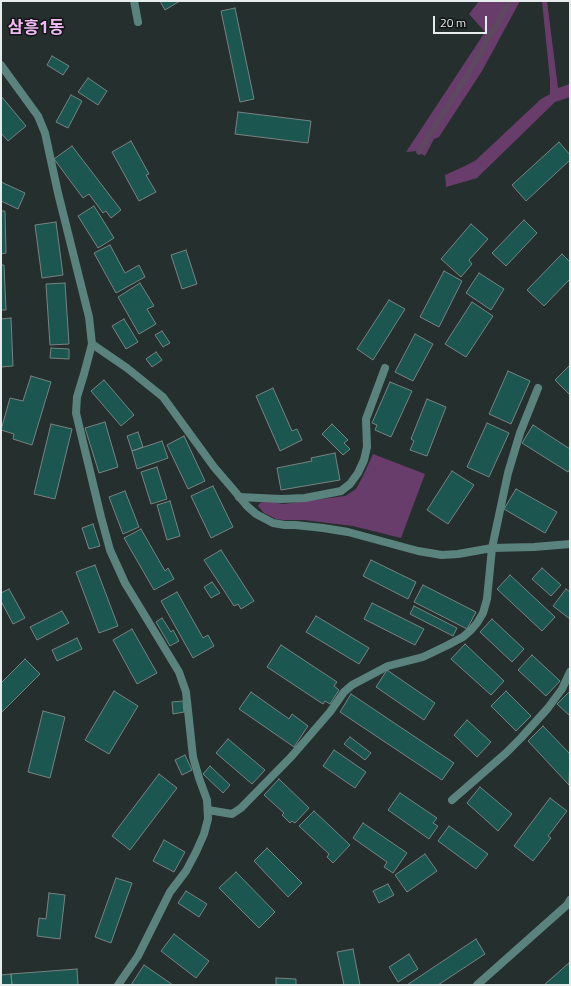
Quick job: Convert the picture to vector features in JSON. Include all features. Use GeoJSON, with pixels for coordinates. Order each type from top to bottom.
{"type":"FeatureCollection","features":[{"type":"Feature","properties":{"kind":"street"},"geometry":{"type":"LineString","coordinates":[[134,1],[138,22]]}},
{"type":"Feature","properties":{"kind":"street"},"geometry":{"type":"LineString","coordinates":[[1,65],[38,116],[45,133],[58,193],[89,316],[92,344],[76,397],[76,413],[92,483],[110,550],[125,583],[179,672],[186,692],[193,757],[207,800],[208,819],[204,834],[186,871],[170,892],[138,956],[118,985]]}},
{"type":"Feature","properties":{"kind":"street"},"geometry":{"type":"LineString","coordinates":[[92,344],[164,397],[214,467],[239,497],[256,514],[273,523],[348,532],[418,551],[442,554],[458,554],[492,548],[570,544]]}},
{"type":"Feature","properties":{"kind":"street"},"geometry":{"type":"LineString","coordinates":[[239,497],[281,499],[305,498],[341,491],[350,484],[358,473],[364,460],[367,447],[366,419],[385,368]]}},
{"type":"Feature","properties":{"kind":"street"},"geometry":{"type":"LineString","coordinates":[[208,810],[232,814],[242,808],[291,757],[330,712],[344,692],[352,685],[388,666],[423,656],[463,637],[471,630],[483,613],[487,598],[492,548],[508,473],[520,433],[538,388]]}},
{"type":"Feature","properties":{"kind":"street"},"geometry":{"type":"LineString","coordinates":[[452,800],[521,738],[548,708],[562,689],[570,672]]}},
{"type":"Feature","properties":{"kind":"street"},"geometry":{"type":"LineString","coordinates":[[477,985],[567,905],[570,900]]}},
{"type":"Feature","properties":{"kind":"shaded area"},"geometry":{"type":"Polygon","coordinates":[[[479,1],[508,1],[465,76],[418,151],[406,152],[485,32],[469,14],[479,1]]]}},
{"type":"Feature","properties":{"kind":"shaded area"},"geometry":{"type":"Polygon","coordinates":[[[511,1],[520,1],[482,71],[439,137],[434,139],[425,156],[420,153],[467,78],[511,1]]]}},
{"type":"Feature","properties":{"kind":"shaded area"},"geometry":{"type":"Polygon","coordinates":[[[542,1],[547,1],[558,88],[570,84],[570,97],[555,102],[477,178],[446,187],[445,175],[476,160],[541,99],[550,94],[542,1]]]}},
{"type":"Feature","properties":{"kind":"shaded area"},"geometry":{"type":"Polygon","coordinates":[[[373,454],[425,474],[401,538],[353,526],[304,520],[276,519],[264,513],[258,506],[260,503],[267,501],[283,504],[345,496],[356,489],[373,454]]]}},
{"type":"Feature","properties":{"kind":"building"},"geometry":{"type":"Polygon","coordinates":[[[160,1],[180,1],[165,10],[160,1]]]}},
{"type":"Feature","properties":{"kind":"building"},"geometry":{"type":"Polygon","coordinates":[[[235,8],[254,99],[240,102],[221,11],[235,8]]]}},
{"type":"Feature","properties":{"kind":"building"},"geometry":{"type":"Polygon","coordinates":[[[52,56],[69,66],[63,75],[47,65],[52,56]]]}},
{"type":"Feature","properties":{"kind":"building"},"geometry":{"type":"Polygon","coordinates":[[[88,78],[107,91],[98,105],[78,92],[88,78]]]}},
{"type":"Feature","properties":{"kind":"building"},"geometry":{"type":"Polygon","coordinates":[[[71,95],[82,101],[68,128],[56,122],[71,95]]]}},
{"type":"Feature","properties":{"kind":"building"},"geometry":{"type":"Polygon","coordinates":[[[1,96],[26,126],[8,141],[1,133],[1,96]]]}},
{"type":"Feature","properties":{"kind":"building"},"geometry":{"type":"Polygon","coordinates":[[[238,112],[311,121],[308,143],[235,134],[238,112]]]}},
{"type":"Feature","properties":{"kind":"building"},"geometry":{"type":"Polygon","coordinates":[[[131,141],[149,174],[146,175],[156,192],[139,201],[112,152],[131,141]]]}},
{"type":"Feature","properties":{"kind":"building"},"geometry":{"type":"Polygon","coordinates":[[[559,142],[570,155],[570,160],[526,201],[512,185],[559,142]]]}},
{"type":"Feature","properties":{"kind":"building"},"geometry":{"type":"Polygon","coordinates":[[[72,146],[121,210],[111,218],[106,211],[103,213],[89,194],[83,198],[54,159],[72,146]]]}},
{"type":"Feature","properties":{"kind":"building"},"geometry":{"type":"Polygon","coordinates":[[[1,182],[25,193],[18,209],[1,201],[1,182]]]}},
{"type":"Feature","properties":{"kind":"building"},"geometry":{"type":"Polygon","coordinates":[[[94,206],[114,238],[98,248],[78,216],[94,206]]]}},
{"type":"Feature","properties":{"kind":"building"},"geometry":{"type":"Polygon","coordinates":[[[1,211],[5,211],[6,253],[1,254],[1,211]]]}},
{"type":"Feature","properties":{"kind":"building"},"geometry":{"type":"Polygon","coordinates":[[[524,220],[537,233],[506,266],[492,253],[524,220]]]}},
{"type":"Feature","properties":{"kind":"building"},"geometry":{"type":"Polygon","coordinates":[[[56,222],[63,275],[42,278],[35,225],[56,222]]]}},
{"type":"Feature","properties":{"kind":"building"},"geometry":{"type":"Polygon","coordinates":[[[471,224],[488,239],[469,260],[472,264],[461,277],[441,259],[471,224]]]}},
{"type":"Feature","properties":{"kind":"building"},"geometry":{"type":"Polygon","coordinates":[[[110,245],[125,273],[139,265],[145,277],[116,293],[94,253],[110,245]]]}},
{"type":"Feature","properties":{"kind":"building"},"geometry":{"type":"Polygon","coordinates":[[[186,250],[197,284],[182,289],[171,255],[186,250]]]}},
{"type":"Feature","properties":{"kind":"building"},"geometry":{"type":"Polygon","coordinates":[[[562,254],[570,262],[570,279],[544,306],[527,290],[562,254]]]}},
{"type":"Feature","properties":{"kind":"building"},"geometry":{"type":"Polygon","coordinates":[[[1,265],[4,265],[6,310],[1,310],[1,265]]]}},
{"type":"Feature","properties":{"kind":"building"},"geometry":{"type":"Polygon","coordinates":[[[444,271],[462,281],[439,327],[420,317],[444,271]]]}},
{"type":"Feature","properties":{"kind":"building"},"geometry":{"type":"Polygon","coordinates":[[[479,273],[504,289],[491,310],[466,293],[479,273]]]}},
{"type":"Feature","properties":{"kind":"building"},"geometry":{"type":"Polygon","coordinates":[[[65,283],[69,344],[50,345],[46,284],[65,283]]]}},
{"type":"Feature","properties":{"kind":"building"},"geometry":{"type":"Polygon","coordinates":[[[140,283],[154,306],[147,309],[156,324],[139,334],[118,297],[140,283]]]}},
{"type":"Feature","properties":{"kind":"building"},"geometry":{"type":"Polygon","coordinates":[[[389,300],[405,309],[373,360],[357,349],[389,300]]]}},
{"type":"Feature","properties":{"kind":"building"},"geometry":{"type":"Polygon","coordinates":[[[472,302],[493,316],[466,357],[445,344],[472,302]]]}},
{"type":"Feature","properties":{"kind":"building"},"geometry":{"type":"Polygon","coordinates":[[[11,318],[13,366],[1,367],[1,319],[11,318]]]}},
{"type":"Feature","properties":{"kind":"building"},"geometry":{"type":"Polygon","coordinates":[[[124,319],[138,342],[126,349],[112,326],[124,319]]]}},
{"type":"Feature","properties":{"kind":"building"},"geometry":{"type":"Polygon","coordinates":[[[162,331],[170,343],[163,347],[155,335],[162,331]]]}},
{"type":"Feature","properties":{"kind":"building"},"geometry":{"type":"Polygon","coordinates":[[[415,334],[433,344],[413,381],[395,372],[415,334]]]}},
{"type":"Feature","properties":{"kind":"building"},"geometry":{"type":"Polygon","coordinates":[[[51,348],[69,349],[69,359],[50,358],[51,348]]]}},
{"type":"Feature","properties":{"kind":"building"},"geometry":{"type":"Polygon","coordinates":[[[156,352],[162,360],[152,367],[146,359],[156,352]]]}},
{"type":"Feature","properties":{"kind":"building"},"geometry":{"type":"Polygon","coordinates":[[[570,365],[570,395],[555,380],[570,365]]]}},
{"type":"Feature","properties":{"kind":"building"},"geometry":{"type":"Polygon","coordinates":[[[508,371],[530,381],[511,424],[489,414],[508,371]]]}},
{"type":"Feature","properties":{"kind":"building"},"geometry":{"type":"Polygon","coordinates":[[[31,376],[51,382],[32,445],[13,439],[14,434],[1,430],[10,398],[23,401],[31,376]]]}},
{"type":"Feature","properties":{"kind":"building"},"geometry":{"type":"Polygon","coordinates":[[[104,380],[134,415],[121,426],[91,391],[104,380]]]}},
{"type":"Feature","properties":{"kind":"building"},"geometry":{"type":"Polygon","coordinates":[[[390,382],[412,391],[391,437],[375,430],[377,425],[372,423],[390,382]]]}},
{"type":"Feature","properties":{"kind":"building"},"geometry":{"type":"Polygon","coordinates":[[[273,388],[292,431],[297,429],[302,440],[280,451],[256,396],[273,388]]]}},
{"type":"Feature","properties":{"kind":"building"},"geometry":{"type":"Polygon","coordinates":[[[427,399],[446,407],[427,456],[410,450],[414,441],[411,439],[427,399]]]}},
{"type":"Feature","properties":{"kind":"building"},"geometry":{"type":"Polygon","coordinates":[[[105,422],[118,467],[99,473],[85,428],[105,422]]]}},
{"type":"Feature","properties":{"kind":"building"},"geometry":{"type":"Polygon","coordinates":[[[487,423],[509,433],[489,477],[467,467],[487,423]]]}},
{"type":"Feature","properties":{"kind":"building"},"geometry":{"type":"Polygon","coordinates":[[[51,424],[72,429],[55,499],[34,494],[51,424]]]}},
{"type":"Feature","properties":{"kind":"building"},"geometry":{"type":"Polygon","coordinates":[[[332,424],[348,440],[344,443],[350,449],[343,455],[322,434],[332,424]]]}},
{"type":"Feature","properties":{"kind":"building"},"geometry":{"type":"Polygon","coordinates":[[[533,425],[570,449],[570,469],[568,472],[522,443],[533,425]]]}},
{"type":"Feature","properties":{"kind":"building"},"geometry":{"type":"Polygon","coordinates":[[[138,432],[143,447],[132,451],[127,436],[138,432]]]}},
{"type":"Feature","properties":{"kind":"building"},"geometry":{"type":"Polygon","coordinates":[[[184,436],[205,481],[188,489],[167,445],[184,436]]]}},
{"type":"Feature","properties":{"kind":"building"},"geometry":{"type":"Polygon","coordinates":[[[162,441],[168,458],[137,469],[132,451],[162,441]]]}},
{"type":"Feature","properties":{"kind":"building"},"geometry":{"type":"Polygon","coordinates":[[[335,453],[340,480],[281,490],[277,468],[312,461],[311,458],[335,453]]]}},
{"type":"Feature","properties":{"kind":"building"},"geometry":{"type":"Polygon","coordinates":[[[157,467],[167,499],[151,504],[141,472],[157,467]]]}},
{"type":"Feature","properties":{"kind":"building"},"geometry":{"type":"Polygon","coordinates":[[[452,471],[474,485],[448,524],[427,510],[452,471]]]}},
{"type":"Feature","properties":{"kind":"building"},"geometry":{"type":"Polygon","coordinates":[[[213,486],[233,527],[211,538],[191,496],[213,486]]]}},
{"type":"Feature","properties":{"kind":"building"},"geometry":{"type":"Polygon","coordinates":[[[516,489],[557,512],[545,533],[504,509],[516,489]]]}},
{"type":"Feature","properties":{"kind":"building"},"geometry":{"type":"Polygon","coordinates":[[[125,491],[139,527],[123,534],[109,497],[125,491]]]}},
{"type":"Feature","properties":{"kind":"building"},"geometry":{"type":"Polygon","coordinates":[[[170,501],[180,536],[167,540],[157,505],[170,501]]]}},
{"type":"Feature","properties":{"kind":"building"},"geometry":{"type":"Polygon","coordinates":[[[93,524],[100,546],[89,549],[82,528],[93,524]]]}},
{"type":"Feature","properties":{"kind":"building"},"geometry":{"type":"Polygon","coordinates":[[[141,529],[165,571],[168,568],[174,579],[154,590],[124,538],[141,529]]]}},
{"type":"Feature","properties":{"kind":"building"},"geometry":{"type":"Polygon","coordinates":[[[221,550],[254,601],[241,609],[238,604],[234,606],[204,560],[221,550]]]}},
{"type":"Feature","properties":{"kind":"building"},"geometry":{"type":"Polygon","coordinates":[[[371,560],[416,582],[408,599],[363,576],[371,560]]]}},
{"type":"Feature","properties":{"kind":"building"},"geometry":{"type":"Polygon","coordinates":[[[95,565],[118,626],[99,633],[76,572],[95,565]]]}},
{"type":"Feature","properties":{"kind":"building"},"geometry":{"type":"Polygon","coordinates":[[[542,568],[561,585],[551,596],[532,579],[542,568]]]}},
{"type":"Feature","properties":{"kind":"building"},"geometry":{"type":"Polygon","coordinates":[[[510,575],[555,617],[542,631],[497,589],[510,575]]]}},
{"type":"Feature","properties":{"kind":"building"},"geometry":{"type":"Polygon","coordinates":[[[212,582],[220,593],[211,598],[204,587],[212,582]]]}},
{"type":"Feature","properties":{"kind":"building"},"geometry":{"type":"Polygon","coordinates":[[[423,585],[476,612],[467,629],[414,602],[423,585]]]}},
{"type":"Feature","properties":{"kind":"building"},"geometry":{"type":"Polygon","coordinates":[[[9,589],[25,618],[13,624],[1,601],[1,593],[9,589]]]}},
{"type":"Feature","properties":{"kind":"building"},"geometry":{"type":"Polygon","coordinates":[[[566,589],[570,592],[570,619],[553,606],[566,589]]]}},
{"type":"Feature","properties":{"kind":"building"},"geometry":{"type":"Polygon","coordinates":[[[177,592],[203,638],[208,635],[214,646],[193,658],[161,601],[177,592]]]}},
{"type":"Feature","properties":{"kind":"building"},"geometry":{"type":"Polygon","coordinates":[[[372,603],[424,629],[415,645],[364,619],[372,603]]]}},
{"type":"Feature","properties":{"kind":"building"},"geometry":{"type":"Polygon","coordinates":[[[414,606],[457,628],[453,636],[410,614],[414,606]]]}},
{"type":"Feature","properties":{"kind":"building"},"geometry":{"type":"Polygon","coordinates":[[[62,611],[69,623],[37,640],[30,627],[62,611]]]}},
{"type":"Feature","properties":{"kind":"building"},"geometry":{"type":"Polygon","coordinates":[[[316,616],[369,648],[359,664],[306,632],[316,616]]]}},
{"type":"Feature","properties":{"kind":"building"},"geometry":{"type":"Polygon","coordinates":[[[162,618],[171,632],[173,630],[179,641],[170,646],[156,622],[162,618]]]}},
{"type":"Feature","properties":{"kind":"building"},"geometry":{"type":"Polygon","coordinates":[[[492,619],[524,649],[512,662],[480,632],[492,619]]]}},
{"type":"Feature","properties":{"kind":"building"},"geometry":{"type":"Polygon","coordinates":[[[132,629],[157,673],[137,684],[113,640],[132,629]]]}},
{"type":"Feature","properties":{"kind":"building"},"geometry":{"type":"Polygon","coordinates":[[[77,638],[82,649],[57,661],[52,650],[77,638]]]}},
{"type":"Feature","properties":{"kind":"building"},"geometry":{"type":"Polygon","coordinates":[[[465,644],[504,681],[491,695],[451,659],[465,644]]]}},
{"type":"Feature","properties":{"kind":"building"},"geometry":{"type":"Polygon","coordinates":[[[281,645],[337,682],[334,686],[339,690],[330,704],[325,701],[323,704],[267,667],[281,645]]]}},
{"type":"Feature","properties":{"kind":"building"},"geometry":{"type":"Polygon","coordinates":[[[532,655],[560,681],[546,696],[518,670],[532,655]]]}},
{"type":"Feature","properties":{"kind":"building"},"geometry":{"type":"Polygon","coordinates":[[[25,659],[40,674],[1,713],[1,683],[25,659]]]}},
{"type":"Feature","properties":{"kind":"building"},"geometry":{"type":"Polygon","coordinates":[[[387,670],[435,703],[424,720],[376,687],[387,670]]]}},
{"type":"Feature","properties":{"kind":"building"},"geometry":{"type":"Polygon","coordinates":[[[114,691],[138,706],[109,754],[85,740],[114,691]]]}},
{"type":"Feature","properties":{"kind":"building"},"geometry":{"type":"Polygon","coordinates":[[[506,691],[531,716],[516,731],[491,706],[506,691]]]}},
{"type":"Feature","properties":{"kind":"building"},"geometry":{"type":"Polygon","coordinates":[[[570,691],[570,716],[557,704],[570,691]]]}},
{"type":"Feature","properties":{"kind":"building"},"geometry":{"type":"Polygon","coordinates":[[[251,692],[289,719],[292,714],[308,726],[294,747],[239,709],[251,692]]]}},
{"type":"Feature","properties":{"kind":"building"},"geometry":{"type":"Polygon","coordinates":[[[351,694],[454,763],[442,780],[340,712],[351,694]]]}},
{"type":"Feature","properties":{"kind":"building"},"geometry":{"type":"Polygon","coordinates":[[[183,701],[184,712],[173,714],[172,702],[183,701]]]}},
{"type":"Feature","properties":{"kind":"building"},"geometry":{"type":"Polygon","coordinates":[[[43,711],[65,717],[50,778],[28,772],[43,711]]]}},
{"type":"Feature","properties":{"kind":"building"},"geometry":{"type":"Polygon","coordinates":[[[467,720],[491,742],[477,757],[454,735],[467,720]]]}},
{"type":"Feature","properties":{"kind":"building"},"geometry":{"type":"Polygon","coordinates":[[[543,726],[570,754],[569,785],[528,741],[543,726]]]}},
{"type":"Feature","properties":{"kind":"building"},"geometry":{"type":"Polygon","coordinates":[[[350,737],[371,753],[365,760],[344,744],[350,737]]]}},
{"type":"Feature","properties":{"kind":"building"},"geometry":{"type":"Polygon","coordinates":[[[228,739],[265,770],[252,784],[216,753],[228,739]]]}},
{"type":"Feature","properties":{"kind":"building"},"geometry":{"type":"Polygon","coordinates":[[[334,750],[366,772],[355,788],[323,766],[334,750]]]}},
{"type":"Feature","properties":{"kind":"building"},"geometry":{"type":"Polygon","coordinates":[[[185,755],[192,770],[182,775],[175,760],[185,755]]]}},
{"type":"Feature","properties":{"kind":"building"},"geometry":{"type":"Polygon","coordinates":[[[210,766],[230,785],[223,793],[203,774],[210,766]]]}},
{"type":"Feature","properties":{"kind":"building"},"geometry":{"type":"Polygon","coordinates":[[[159,774],[177,788],[130,850],[112,836],[159,774]]]}},
{"type":"Feature","properties":{"kind":"building"},"geometry":{"type":"Polygon","coordinates":[[[279,779],[309,808],[295,823],[292,821],[290,823],[282,815],[284,813],[264,795],[279,779]]]}},
{"type":"Feature","properties":{"kind":"building"},"geometry":{"type":"Polygon","coordinates":[[[480,787],[512,814],[498,831],[467,803],[480,787]]]}},
{"type":"Feature","properties":{"kind":"building"},"geometry":{"type":"Polygon","coordinates":[[[400,793],[437,818],[433,823],[438,826],[429,839],[388,810],[400,793]]]}},
{"type":"Feature","properties":{"kind":"building"},"geometry":{"type":"Polygon","coordinates":[[[550,798],[567,811],[548,836],[551,838],[533,861],[514,846],[550,798]]]}},
{"type":"Feature","properties":{"kind":"building"},"geometry":{"type":"Polygon","coordinates":[[[314,811],[350,845],[333,863],[327,857],[329,854],[299,826],[314,811]]]}},
{"type":"Feature","properties":{"kind":"building"},"geometry":{"type":"Polygon","coordinates":[[[363,823],[407,853],[393,873],[384,867],[387,862],[353,838],[363,823]]]}},
{"type":"Feature","properties":{"kind":"building"},"geometry":{"type":"Polygon","coordinates":[[[449,826],[488,854],[476,869],[438,841],[449,826]]]}},
{"type":"Feature","properties":{"kind":"building"},"geometry":{"type":"Polygon","coordinates":[[[164,840],[185,852],[174,872],[153,861],[164,840]]]}},
{"type":"Feature","properties":{"kind":"building"},"geometry":{"type":"Polygon","coordinates":[[[267,848],[302,883],[288,897],[254,861],[267,848]]]}},
{"type":"Feature","properties":{"kind":"building"},"geometry":{"type":"Polygon","coordinates":[[[425,854],[437,871],[407,892],[395,875],[425,854]]]}},
{"type":"Feature","properties":{"kind":"building"},"geometry":{"type":"Polygon","coordinates":[[[236,872],[275,912],[259,928],[219,888],[236,872]]]}},
{"type":"Feature","properties":{"kind":"building"},"geometry":{"type":"Polygon","coordinates":[[[116,878],[132,883],[111,943],[95,937],[116,878]]]}},
{"type":"Feature","properties":{"kind":"building"},"geometry":{"type":"Polygon","coordinates":[[[388,884],[394,895],[379,903],[373,891],[388,884]]]}},
{"type":"Feature","properties":{"kind":"building"},"geometry":{"type":"Polygon","coordinates":[[[186,891],[207,904],[199,917],[178,903],[186,891]]]}},
{"type":"Feature","properties":{"kind":"building"},"geometry":{"type":"Polygon","coordinates":[[[49,893],[65,895],[60,939],[37,936],[39,918],[46,919],[49,893]]]}},
{"type":"Feature","properties":{"kind":"building"},"geometry":{"type":"Polygon","coordinates":[[[174,934],[209,961],[196,978],[161,951],[174,934]]]}},
{"type":"Feature","properties":{"kind":"building"},"geometry":{"type":"Polygon","coordinates":[[[476,939],[485,954],[438,985],[407,985],[476,939]]]}},
{"type":"Feature","properties":{"kind":"building"},"geometry":{"type":"Polygon","coordinates":[[[353,949],[360,985],[344,985],[337,952],[353,949]]]}},
{"type":"Feature","properties":{"kind":"building"},"geometry":{"type":"Polygon","coordinates":[[[409,954],[418,969],[398,982],[389,967],[409,954]]]}},
{"type":"Feature","properties":{"kind":"building"},"geometry":{"type":"Polygon","coordinates":[[[570,962],[570,985],[544,985],[570,962]]]}},
{"type":"Feature","properties":{"kind":"building"},"geometry":{"type":"Polygon","coordinates":[[[144,965],[173,985],[131,985],[144,965]]]}},
{"type":"Feature","properties":{"kind":"building"},"geometry":{"type":"Polygon","coordinates":[[[77,969],[78,985],[12,985],[11,974],[77,969]]]}},
{"type":"Feature","properties":{"kind":"building"},"geometry":{"type":"Polygon","coordinates":[[[11,974],[12,985],[1,985],[1,975],[11,974]]]}},
{"type":"Feature","properties":{"kind":"building"},"geometry":{"type":"Polygon","coordinates":[[[276,978],[296,979],[296,985],[276,985],[276,978]]]}},
{"type":"Feature","properties":{"kind":"waterway"},"geometry":{"type":"LineString","coordinates":[[419,152],[466,77],[510,1]]}},
{"type":"Feature","properties":{"kind":"district","name":"삼흥1동"},"geometry":{"type":"Point","coordinates":[36,29]}}]}
